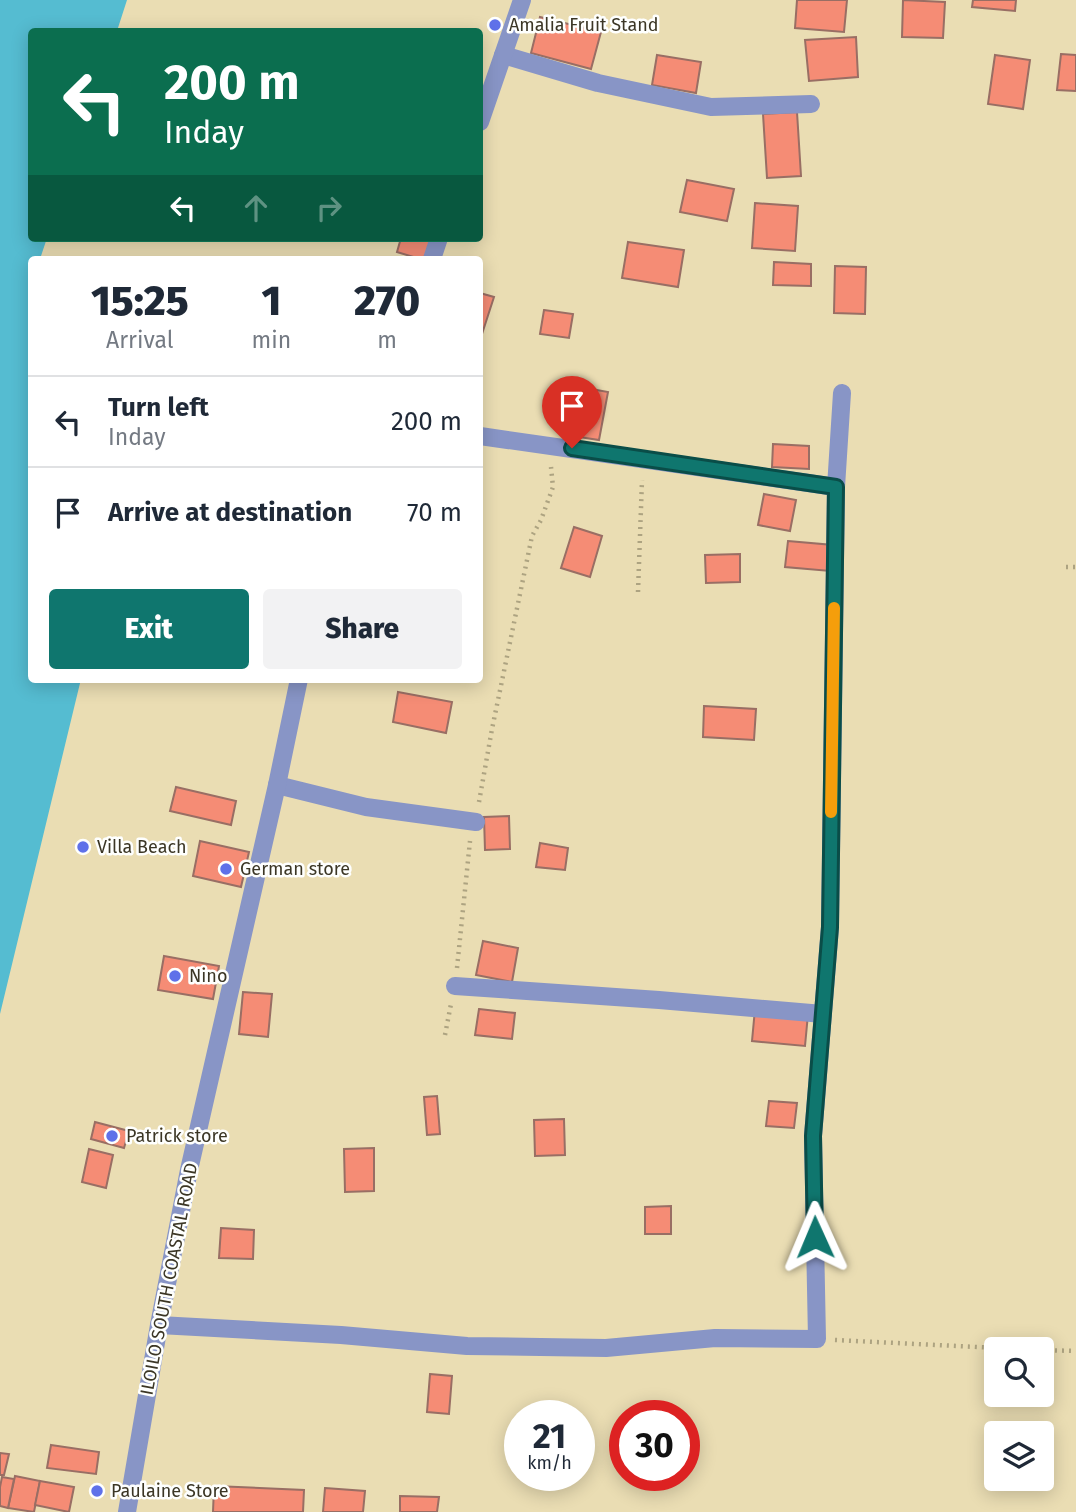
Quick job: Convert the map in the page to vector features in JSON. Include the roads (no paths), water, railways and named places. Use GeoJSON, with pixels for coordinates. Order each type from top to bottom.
{"type":"FeatureCollection","features":[{"type":"Feature","properties":{"kind":"street"},"geometry":{"type":"LineString","coordinates":[[483,113],[522,0]]}},
{"type":"Feature","properties":{"kind":"street"},"geometry":{"type":"LineString","coordinates":[[503,55],[598,83],[711,107],[811,104]]}},
{"type":"Feature","properties":{"kind":"street"},"geometry":{"type":"LineString","coordinates":[[159,1325],[341,1335],[467,1346],[606,1348],[715,1338],[817,1339],[813,1136],[830,927],[836,487],[842,393]]}},
{"type":"Feature","properties":{"kind":"street"},"geometry":{"type":"LineString","coordinates":[[483,436],[836,487]]}},
{"type":"Feature","properties":{"kind":"street","name":"ILOILO SOUTH COASTAL ROAD"},"geometry":{"type":"LineString","coordinates":[[127,1512],[189,1170],[298,683]]}},
{"type":"Feature","properties":{"kind":"street"},"geometry":{"type":"LineString","coordinates":[[277,785],[366,807],[476,822]]}},
{"type":"Feature","properties":{"kind":"street"},"geometry":{"type":"LineString","coordinates":[[455,986],[823,1014]]}},
{"type":"Feature","properties":{"kind":"water"},"geometry":{"type":"Polygon","coordinates":[[[0,0],[127,0],[118,28],[28,28],[28,242],[46,242],[41,256],[28,256],[28,683],[80,683],[0,1014],[0,0]]]}},
{"type":"Feature","properties":{"kind":"place","name":"Amalia Fruit Stand"},"geometry":{"type":"Point","coordinates":[495,25]}},
{"type":"Feature","properties":{"kind":"place","name":"Villa Beach"},"geometry":{"type":"Point","coordinates":[83,847]}},
{"type":"Feature","properties":{"kind":"place","name":"German store"},"geometry":{"type":"Point","coordinates":[226,869]}},
{"type":"Feature","properties":{"kind":"place","name":"Nino"},"geometry":{"type":"Point","coordinates":[175,976]}},
{"type":"Feature","properties":{"kind":"place","name":"Patrick store"},"geometry":{"type":"Point","coordinates":[112,1136]}},
{"type":"Feature","properties":{"kind":"place","name":"Paulaine Store"},"geometry":{"type":"Point","coordinates":[97,1491]}}]}
